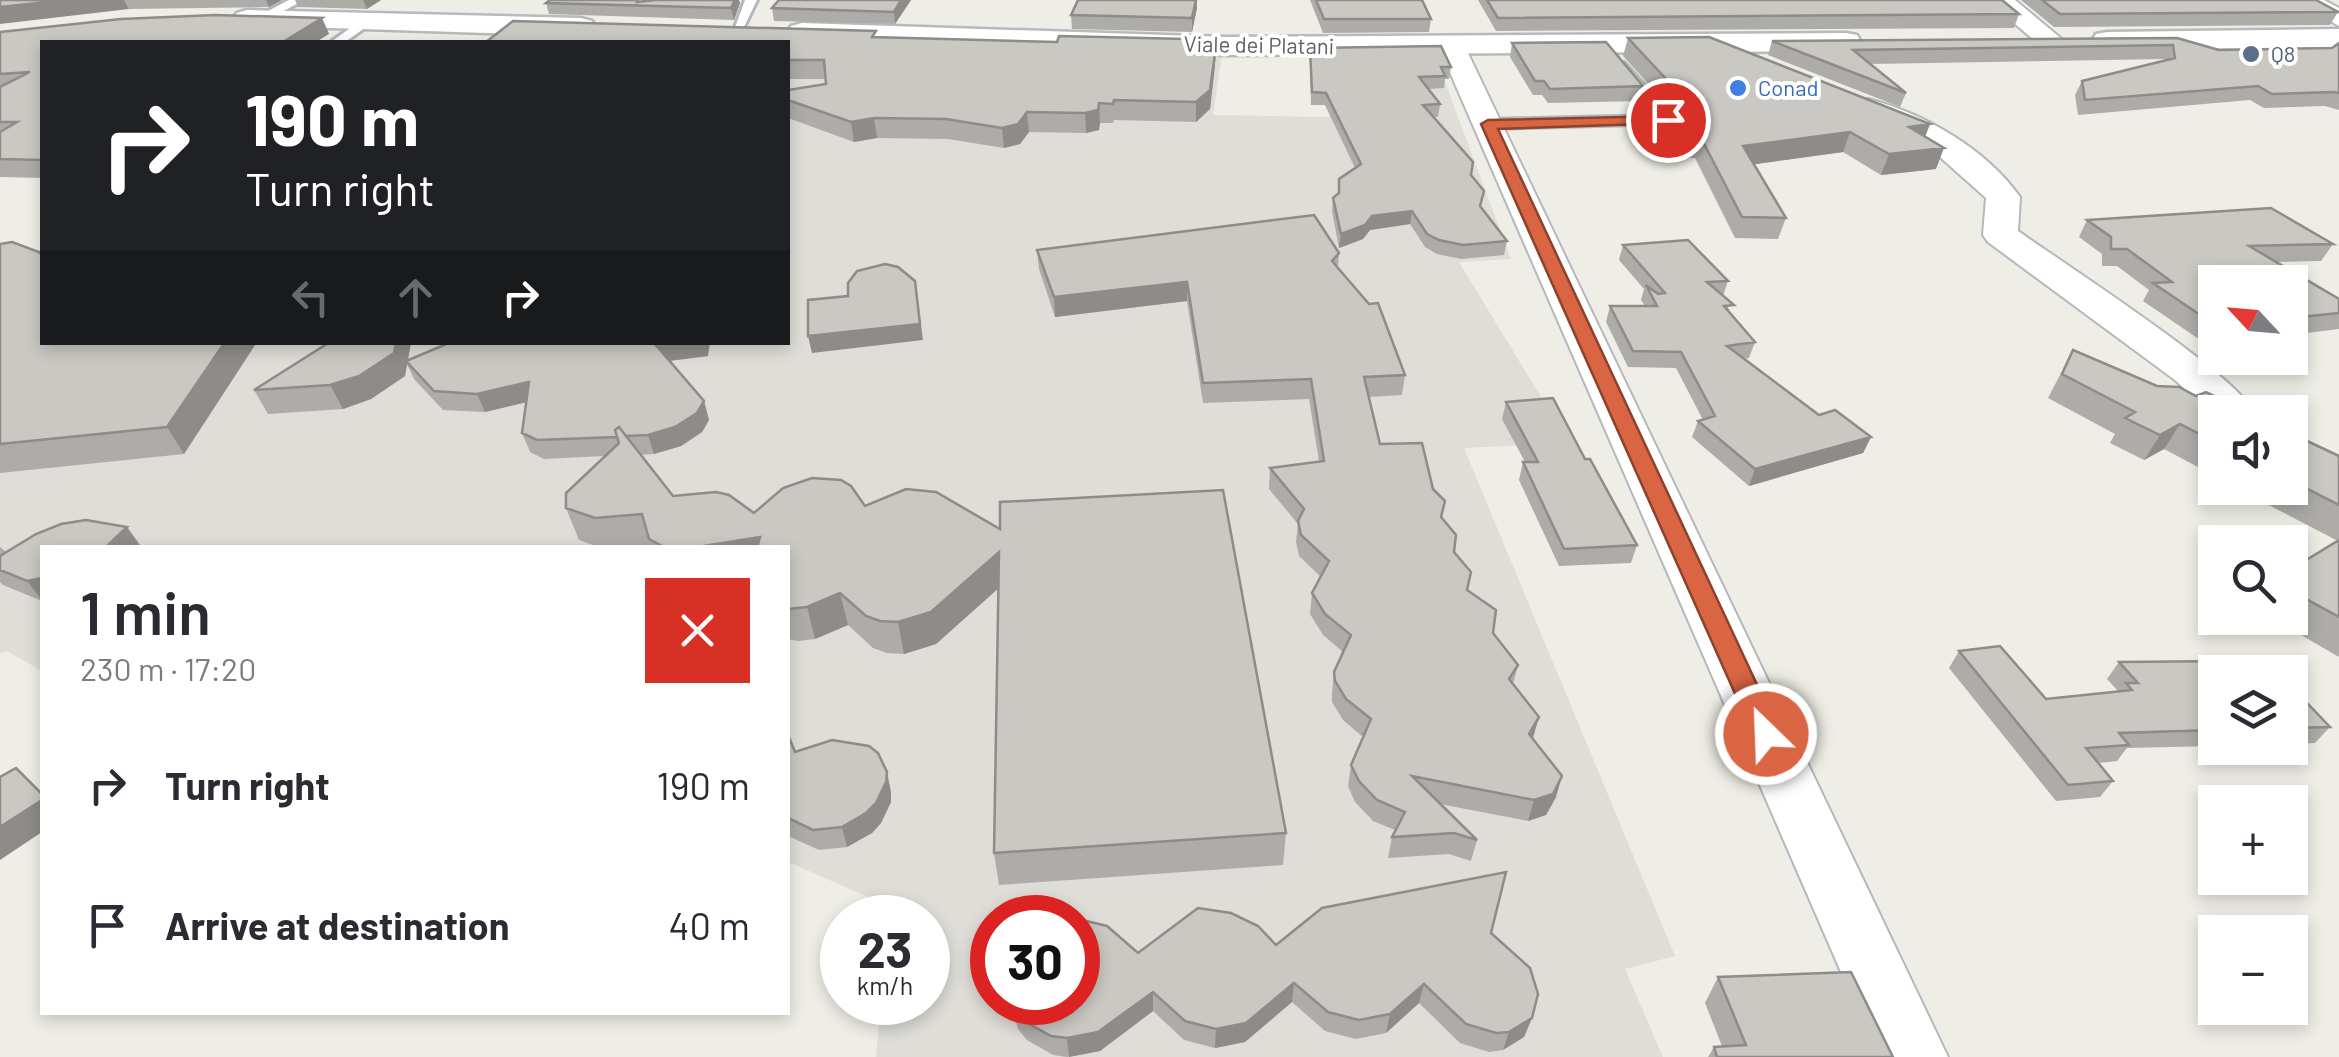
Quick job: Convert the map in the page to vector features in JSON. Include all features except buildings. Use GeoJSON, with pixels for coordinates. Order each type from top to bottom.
{"type":"FeatureCollection","features":[{"type":"Feature","properties":{"kind":"street"},"geometry":{"type":"LineString","coordinates":[[1999,0],[2050,40]]}},
{"type":"Feature","properties":{"kind":"street"},"geometry":{"type":"LineString","coordinates":[[2305,0],[2331,37]]}},
{"type":"Feature","properties":{"kind":"street"},"geometry":{"type":"LineString","coordinates":[[223,18],[620,28]]}},
{"type":"Feature","properties":{"kind":"street","name":"Viale dei Platani"},"geometry":{"type":"LineString","coordinates":[[698,30],[1226,46],[1605,45],[1709,33],[1878,42]]}},
{"type":"Feature","properties":{"kind":"street"},"geometry":{"type":"LineString","coordinates":[[1709,33],[1782,73]]}},
{"type":"Feature","properties":{"kind":"street"},"geometry":{"type":"LineString","coordinates":[[2012,41],[2331,37]]}},
{"type":"Feature","properties":{"kind":"street"},"geometry":{"type":"LineString","coordinates":[[1452,47],[1913,1057]]}},
{"type":"Feature","properties":{"kind":"street"},"geometry":{"type":"LineString","coordinates":[[1837,95],[1934,135],[1969,161],[2003,197],[2000,235],[2188,371],[2215,395]]}},
{"type":"Feature","properties":{"kind":"lane"},"geometry":{"type":"LineString","coordinates":[[259,19],[298,0]]}},
{"type":"Feature","properties":{"kind":"lane"},"geometry":{"type":"LineString","coordinates":[[737,30],[751,0]]}},
{"type":"Feature","properties":{"kind":"lane"},"geometry":{"type":"LineString","coordinates":[[340,40],[367,22]]}},
{"type":"Feature","properties":{"kind":"lane"},"geometry":{"type":"LineString","coordinates":[[2152,41],[2211,56]]}},
{"type":"Feature","properties":{"kind":"lane"},"geometry":{"type":"LineString","coordinates":[[1488,124],[1668,120],[1605,45]]}},
{"type":"Feature","properties":{"kind":"shaded area"},"geometry":{"type":"Polygon","coordinates":[[[790,48],[1222,54],[1213,115],[1329,117],[1331,99],[1439,66],[1511,259],[1459,262],[1569,443],[1464,448],[1675,956],[1625,969],[1663,1057],[876,1057],[879,1025],[950,1025],[950,895],[864,895],[790,863],[790,545],[40,545],[40,670],[7,651],[0,654],[0,260],[40,252],[40,345],[790,345],[790,48]]]}},
{"type":"Feature","properties":{"kind":"place","name":"Q8"},"geometry":{"type":"Point","coordinates":[2251,54]}},
{"type":"Feature","properties":{"kind":"place","name":"Conad"},"geometry":{"type":"Point","coordinates":[1738,88]}},
{"type":"Feature","properties":{"kind":"route"},"geometry":{"type":"LineString","coordinates":[[1668,120],[1488,124],[1766,734]]}}]}
